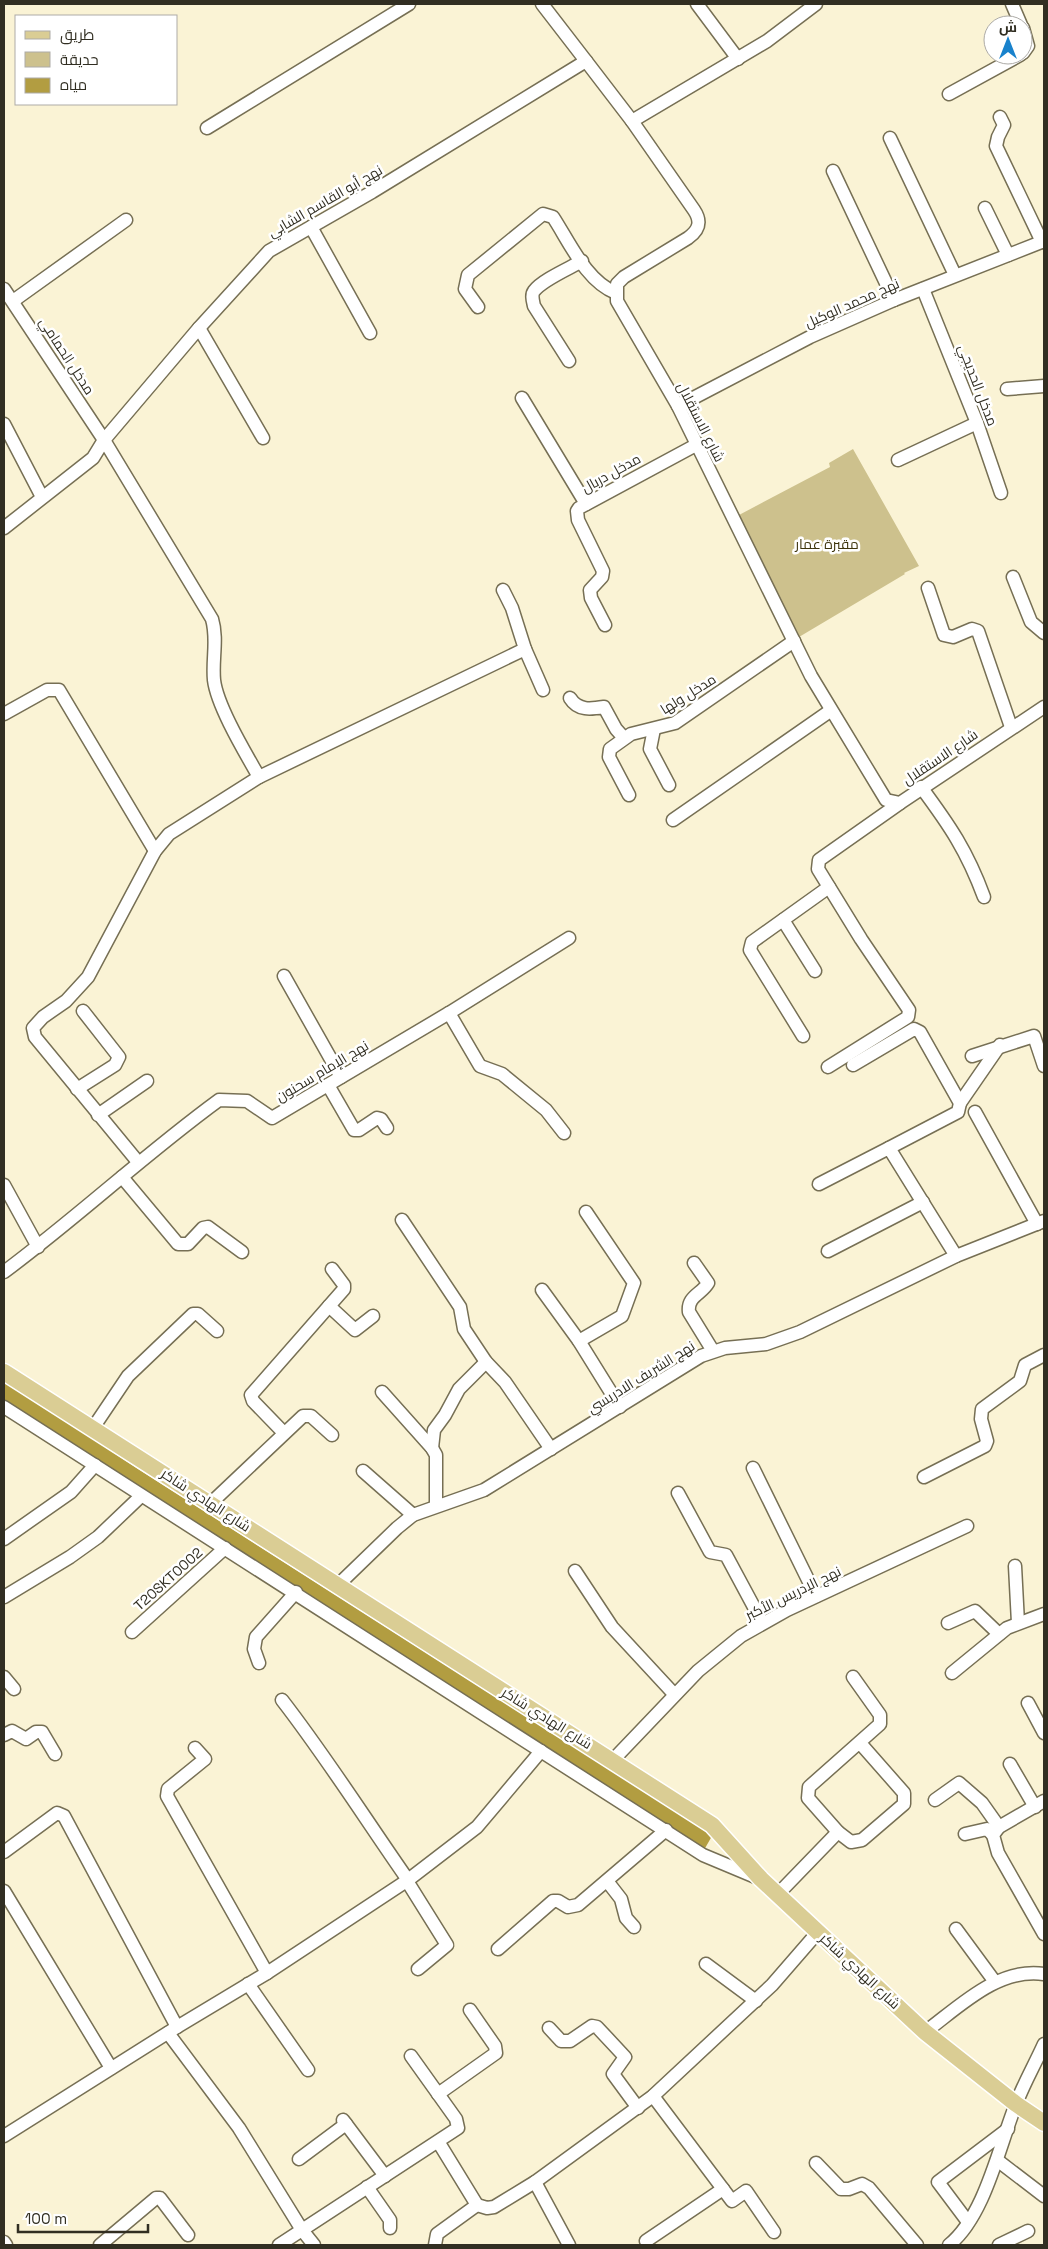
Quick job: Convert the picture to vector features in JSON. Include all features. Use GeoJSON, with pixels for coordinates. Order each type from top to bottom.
{"type":"FeatureCollection","features":[{"type":"Feature","properties":{"kind":"main road","name":"شارع الهادي شاكر"},"geometry":{"type":"LineString","coordinates":[[4,1372],[211,1502],[337,1586],[613,1760],[712,1825],[761,1879],[925,2032],[1016,2104],[1044,2123]]}},
{"type":"Feature","properties":{"kind":"street"},"geometry":{"type":"LineString","coordinates":[[207,128],[409,4]]}},
{"type":"Feature","properties":{"kind":"street"},"geometry":{"type":"LineString","coordinates":[[478,307],[465,289],[468,275],[543,214],[553,217],[600,285],[616,293],[617,284],[624,277],[688,238],[699,226],[699,217],[632,121],[542,4]]}},
{"type":"Feature","properties":{"kind":"street"},"geometry":{"type":"LineString","coordinates":[[697,4],[738,59]]}},
{"type":"Feature","properties":{"kind":"street"},"geometry":{"type":"LineString","coordinates":[[632,121],[767,41],[816,4]]}},
{"type":"Feature","properties":{"kind":"street","name":"نهج أبو القاسم الشابي"},"geometry":{"type":"LineString","coordinates":[[4,528],[93,458],[104,440],[199,328],[269,251],[586,61]]}},
{"type":"Feature","properties":{"kind":"street"},"geometry":{"type":"LineString","coordinates":[[949,94],[1002,65]]}},
{"type":"Feature","properties":{"kind":"street"},"geometry":{"type":"LineString","coordinates":[[1000,116],[1004,126],[996,146],[1043,241]]}},
{"type":"Feature","properties":{"kind":"street"},"geometry":{"type":"LineString","coordinates":[[890,138],[955,276]]}},
{"type":"Feature","properties":{"kind":"street"},"geometry":{"type":"LineString","coordinates":[[834,171],[894,300]]}},
{"type":"Feature","properties":{"kind":"street"},"geometry":{"type":"LineString","coordinates":[[985,208],[1008,255]]}},
{"type":"Feature","properties":{"kind":"street"},"geometry":{"type":"LineString","coordinates":[[13,301],[126,220]]}},
{"type":"Feature","properties":{"kind":"street"},"geometry":{"type":"LineString","coordinates":[[311,227],[370,333]]}},
{"type":"Feature","properties":{"kind":"street","name":"نهج محمد الوكيل"},"geometry":{"type":"LineString","coordinates":[[678,406],[810,337],[894,300],[1043,241]]}},
{"type":"Feature","properties":{"kind":"street"},"geometry":{"type":"LineString","coordinates":[[569,361],[534,306],[532,297],[534,291],[542,285],[582,261]]}},
{"type":"Feature","properties":{"kind":"street","name":"مدخل الحمامي"},"geometry":{"type":"LineString","coordinates":[[4,289],[104,440],[212,619],[216,632],[214,682],[221,703],[259,777]]}},
{"type":"Feature","properties":{"kind":"street","name":"مدخل الحديجي"},"geometry":{"type":"LineString","coordinates":[[923,289],[977,423],[1001,493]]}},
{"type":"Feature","properties":{"kind":"street","name":"شارع الاستقلال"},"geometry":{"type":"LineString","coordinates":[[616,293],[617,301],[678,406],[830,711],[886,800],[900,802],[1044,707]]}},
{"type":"Feature","properties":{"kind":"street"},"geometry":{"type":"LineString","coordinates":[[199,328],[263,438]]}},
{"type":"Feature","properties":{"kind":"street"},"geometry":{"type":"LineString","coordinates":[[1007,388],[1044,386]]}},
{"type":"Feature","properties":{"kind":"street"},"geometry":{"type":"LineString","coordinates":[[522,398],[586,504]]}},
{"type":"Feature","properties":{"kind":"street"},"geometry":{"type":"LineString","coordinates":[[898,460],[977,423]]}},
{"type":"Feature","properties":{"kind":"street"},"geometry":{"type":"LineString","coordinates":[[4,424],[42,497]]}},
{"type":"Feature","properties":{"kind":"street","name":"مدخل دربال"},"geometry":{"type":"LineString","coordinates":[[605,625],[591,598],[590,590],[602,577],[603,571],[577,516],[579,508],[696,445]]}},
{"type":"Feature","properties":{"kind":"street"},"geometry":{"type":"LineString","coordinates":[[1013,577],[1031,622],[1044,633]]}},
{"type":"Feature","properties":{"kind":"street"},"geometry":{"type":"LineString","coordinates":[[928,588],[944,635],[952,637],[972,628],[978,631],[1011,727]]}},
{"type":"Feature","properties":{"kind":"street"},"geometry":{"type":"LineString","coordinates":[[503,590],[512,608],[525,649],[543,690]]}},
{"type":"Feature","properties":{"kind":"street","name":"مدخل ولها"},"geometry":{"type":"LineString","coordinates":[[624,738],[631,734],[675,722],[794,641]]}},
{"type":"Feature","properties":{"kind":"street"},"geometry":{"type":"LineString","coordinates":[[138,1162],[35,1037],[33,1028],[43,1017],[66,1001],[88,977],[154,851],[169,834],[259,777],[525,649]]}},
{"type":"Feature","properties":{"kind":"street"},"geometry":{"type":"LineString","coordinates":[[4,714],[47,690],[59,690],[154,851]]}},
{"type":"Feature","properties":{"kind":"street"},"geometry":{"type":"LineString","coordinates":[[570,698],[573,703],[590,710],[604,707],[616,729],[624,738],[610,749],[609,757],[630,795]]}},
{"type":"Feature","properties":{"kind":"street"},"geometry":{"type":"LineString","coordinates":[[673,820],[830,711]]}},
{"type":"Feature","properties":{"kind":"street"},"geometry":{"type":"LineString","coordinates":[[654,729],[650,749],[669,785]]}},
{"type":"Feature","properties":{"kind":"street"},"geometry":{"type":"LineString","coordinates":[[921,787],[961,843],[972,862],[984,897]]}},
{"type":"Feature","properties":{"kind":"street"},"geometry":{"type":"LineString","coordinates":[[828,1067],[908,1017],[909,1010],[818,869],[818,860],[900,802]]}},
{"type":"Feature","properties":{"kind":"street"},"geometry":{"type":"LineString","coordinates":[[803,1036],[750,950],[752,942],[829,887]]}},
{"type":"Feature","properties":{"kind":"street"},"geometry":{"type":"LineString","coordinates":[[783,920],[815,972]]}},
{"type":"Feature","properties":{"kind":"street","name":"نهج الإمام سحنون"},"geometry":{"type":"LineString","coordinates":[[4,1272],[38,1247],[138,1162],[218,1100],[246,1102],[272,1118],[449,1013],[569,938]]}},
{"type":"Feature","properties":{"kind":"street"},"geometry":{"type":"LineString","coordinates":[[284,976],[341,1077]]}},
{"type":"Feature","properties":{"kind":"street"},"geometry":{"type":"LineString","coordinates":[[77,1089],[115,1065],[119,1057],[83,1011]]}},
{"type":"Feature","properties":{"kind":"street"},"geometry":{"type":"LineString","coordinates":[[449,1013],[480,1066],[502,1074],[546,1110],[564,1133]]}},
{"type":"Feature","properties":{"kind":"street"},"geometry":{"type":"LineString","coordinates":[[852,1065],[914,1029],[920,1032],[960,1104]]}},
{"type":"Feature","properties":{"kind":"street"},"geometry":{"type":"LineString","coordinates":[[972,1056],[1000,1045],[1039,1035],[1044,1066]]}},
{"type":"Feature","properties":{"kind":"street"},"geometry":{"type":"LineString","coordinates":[[819,1184],[958,1112],[960,1104],[1000,1045]]}},
{"type":"Feature","properties":{"kind":"street"},"geometry":{"type":"LineString","coordinates":[[98,1115],[147,1080]]}},
{"type":"Feature","properties":{"kind":"street"},"geometry":{"type":"LineString","coordinates":[[328,1085],[354,1130],[359,1130],[377,1118],[381,1119],[387,1128]]}},
{"type":"Feature","properties":{"kind":"street"},"geometry":{"type":"LineString","coordinates":[[974,1112],[1040,1222]]}},
{"type":"Feature","properties":{"kind":"street"},"geometry":{"type":"LineString","coordinates":[[889,1148],[956,1256]]}},
{"type":"Feature","properties":{"kind":"street"},"geometry":{"type":"LineString","coordinates":[[122,1177],[178,1244],[188,1244],[203,1228],[208,1227],[242,1252]]}},
{"type":"Feature","properties":{"kind":"street"},"geometry":{"type":"LineString","coordinates":[[4,1185],[38,1247]]}},
{"type":"Feature","properties":{"kind":"street"},"geometry":{"type":"LineString","coordinates":[[828,1251],[923,1202]]}},
{"type":"Feature","properties":{"kind":"street"},"geometry":{"type":"LineString","coordinates":[[579,1342],[622,1316],[634,1283],[586,1212]]}},
{"type":"Feature","properties":{"kind":"street"},"geometry":{"type":"LineString","coordinates":[[402,1220],[460,1307],[464,1328],[486,1362],[505,1382],[551,1449]]}},
{"type":"Feature","properties":{"kind":"street","name":"نهج الشريف الادريسي"},"geometry":{"type":"LineString","coordinates":[[337,1586],[413,1515],[436,1506],[456,1502],[484,1490],[700,1356],[713,1351],[766,1344],[794,1334],[956,1256],[1040,1222]]}},
{"type":"Feature","properties":{"kind":"street"},"geometry":{"type":"LineString","coordinates":[[694,1263],[708,1283],[693,1297],[689,1309],[713,1351]]}},
{"type":"Feature","properties":{"kind":"street"},"geometry":{"type":"LineString","coordinates":[[284,1433],[253,1401],[252,1392],[345,1286],[332,1269]]}},
{"type":"Feature","properties":{"kind":"street"},"geometry":{"type":"LineString","coordinates":[[542,1290],[579,1342],[620,1407]]}},
{"type":"Feature","properties":{"kind":"street"},"geometry":{"type":"LineString","coordinates":[[329,1306],[355,1330],[373,1316]]}},
{"type":"Feature","properties":{"kind":"street"},"geometry":{"type":"LineString","coordinates":[[93,1428],[128,1376],[193,1314],[198,1314],[217,1331]]}},
{"type":"Feature","properties":{"kind":"street"},"geometry":{"type":"LineString","coordinates":[[924,1477],[985,1446],[988,1441],[981,1419],[982,1409],[1020,1381],[1025,1365],[1044,1354]]}},
{"type":"Feature","properties":{"kind":"street"},"geometry":{"type":"LineString","coordinates":[[432,1448],[434,1430],[445,1415],[458,1389],[486,1362]]}},
{"type":"Feature","properties":{"kind":"street"},"geometry":{"type":"LineString","coordinates":[[382,1392],[432,1448],[436,1455],[436,1506]]}},
{"type":"Feature","properties":{"kind":"street"},"geometry":{"type":"LineString","coordinates":[[4,1407],[141,1496],[296,1592],[703,1855],[761,1879]]}},
{"type":"Feature","properties":{"kind":"street"},"geometry":{"type":"LineString","coordinates":[[211,1502],[300,1417],[307,1415],[332,1436]]}},
{"type":"Feature","properties":{"kind":"street"},"geometry":{"type":"LineString","coordinates":[[4,1539],[71,1492],[95,1465]]}},
{"type":"Feature","properties":{"kind":"street"},"geometry":{"type":"LineString","coordinates":[[753,1468],[816,1596]]}},
{"type":"Feature","properties":{"kind":"street"},"geometry":{"type":"LineString","coordinates":[[363,1471],[413,1515]]}},
{"type":"Feature","properties":{"kind":"street"},"geometry":{"type":"LineString","coordinates":[[678,1493],[710,1552],[722,1553],[728,1559],[762,1622]]}},
{"type":"Feature","properties":{"kind":"street"},"geometry":{"type":"LineString","coordinates":[[4,1597],[70,1558],[98,1537],[141,1496]]}},
{"type":"Feature","properties":{"kind":"street","name":"نهج الإدريس الأكبر"},"geometry":{"type":"LineString","coordinates":[[613,1760],[698,1671],[741,1636],[762,1622],[967,1526]]}},
{"type":"Feature","properties":{"kind":"street","name":"T20SKT0002"},"geometry":{"type":"LineString","coordinates":[[132,1632],[225,1548]]}},
{"type":"Feature","properties":{"kind":"street"},"geometry":{"type":"LineString","coordinates":[[1015,1566],[1018,1622]]}},
{"type":"Feature","properties":{"kind":"street"},"geometry":{"type":"LineString","coordinates":[[575,1571],[612,1627],[674,1694]]}},
{"type":"Feature","properties":{"kind":"street"},"geometry":{"type":"LineString","coordinates":[[259,1663],[254,1649],[256,1637],[296,1592]]}},
{"type":"Feature","properties":{"kind":"street"},"geometry":{"type":"LineString","coordinates":[[948,1623],[975,1611],[999,1634]]}},
{"type":"Feature","properties":{"kind":"street"},"geometry":{"type":"LineString","coordinates":[[952,1674],[999,1634],[1018,1622],[1044,1614]]}},
{"type":"Feature","properties":{"kind":"street"},"geometry":{"type":"LineString","coordinates":[[4,1677],[14,1689]]}},
{"type":"Feature","properties":{"kind":"street"},"geometry":{"type":"LineString","coordinates":[[853,1677],[880,1715],[880,1724],[809,1787],[808,1798],[838,1832],[851,1842],[862,1840],[904,1804],[904,1793],[860,1743]]}},
{"type":"Feature","properties":{"kind":"street"},"geometry":{"type":"LineString","coordinates":[[282,1700],[319,1747],[408,1881],[447,1945],[418,1969]]}},
{"type":"Feature","properties":{"kind":"street"},"geometry":{"type":"LineString","coordinates":[[1028,1703],[1044,1733]]}},
{"type":"Feature","properties":{"kind":"street"},"geometry":{"type":"LineString","coordinates":[[4,1735],[12,1731],[26,1739],[36,1732],[42,1732],[55,1754]]}},
{"type":"Feature","properties":{"kind":"street"},"geometry":{"type":"LineString","coordinates":[[194,1748],[205,1759],[168,1790],[167,1796],[267,1974]]}},
{"type":"Feature","properties":{"kind":"street"},"geometry":{"type":"LineString","coordinates":[[5,2132],[267,1974],[408,1881],[476,1827],[541,1750]]}},
{"type":"Feature","properties":{"kind":"street"},"geometry":{"type":"LineString","coordinates":[[965,1834],[987,1829],[996,1831],[1039,1804],[1010,1764]]}},
{"type":"Feature","properties":{"kind":"street"},"geometry":{"type":"LineString","coordinates":[[935,1800],[959,1783],[982,1803],[996,1831],[998,1853],[1044,1934]]}},
{"type":"Feature","properties":{"kind":"street"},"geometry":{"type":"LineString","coordinates":[[4,1852],[57,1813],[64,1816],[172,2030],[239,2128],[302,2230],[314,2245]]}},
{"type":"Feature","properties":{"kind":"street"},"geometry":{"type":"LineString","coordinates":[[498,1949],[552,1901],[558,1901],[568,1907],[573,1906],[607,1881],[666,1830]]}},
{"type":"Feature","properties":{"kind":"street"},"geometry":{"type":"LineString","coordinates":[[778,1894],[838,1832]]}},
{"type":"Feature","properties":{"kind":"street"},"geometry":{"type":"LineString","coordinates":[[607,1881],[621,1899],[626,1918],[634,1927]]}},
{"type":"Feature","properties":{"kind":"street"},"geometry":{"type":"LineString","coordinates":[[4,1891],[111,2068]]}},
{"type":"Feature","properties":{"kind":"street"},"geometry":{"type":"LineString","coordinates":[[956,1929],[995,1982]]}},
{"type":"Feature","properties":{"kind":"street"},"geometry":{"type":"LineString","coordinates":[[438,2143],[478,2205],[487,2208],[494,2207],[534,2182],[653,2096],[756,2001],[818,1932]]}},
{"type":"Feature","properties":{"kind":"street"},"geometry":{"type":"LineString","coordinates":[[706,1964],[756,2001]]}},
{"type":"Feature","properties":{"kind":"street"},"geometry":{"type":"LineString","coordinates":[[925,2032],[995,1982],[1020,1975],[1044,1974]]}},
{"type":"Feature","properties":{"kind":"street"},"geometry":{"type":"LineString","coordinates":[[248,1984],[308,2070]]}},
{"type":"Feature","properties":{"kind":"street"},"geometry":{"type":"LineString","coordinates":[[438,2094],[496,2053],[496,2046],[470,2010]]}},
{"type":"Feature","properties":{"kind":"street"},"geometry":{"type":"LineString","coordinates":[[549,2028],[561,2041],[567,2042],[592,2026],[597,2026],[625,2057],[613,2074],[638,2108]]}},
{"type":"Feature","properties":{"kind":"street"},"geometry":{"type":"LineString","coordinates":[[956,2243],[997,2160],[1016,2104],[1044,2044]]}},
{"type":"Feature","properties":{"kind":"street"},"geometry":{"type":"LineString","coordinates":[[279,2245],[455,2132],[458,2124],[411,2056]]}},
{"type":"Feature","properties":{"kind":"street"},"geometry":{"type":"LineString","coordinates":[[653,2096],[732,2200],[746,2191],[774,2232]]}},
{"type":"Feature","properties":{"kind":"street"},"geometry":{"type":"LineString","coordinates":[[299,2159],[345,2122],[385,2176]]}},
{"type":"Feature","properties":{"kind":"street"},"geometry":{"type":"LineString","coordinates":[[968,2222],[938,2182],[1008,2129]]}},
{"type":"Feature","properties":{"kind":"street"},"geometry":{"type":"LineString","coordinates":[[997,2160],[1044,2196]]}},
{"type":"Feature","properties":{"kind":"street"},"geometry":{"type":"LineString","coordinates":[[816,2163],[841,2189],[849,2189],[862,2184],[869,2188],[917,2245]]}},
{"type":"Feature","properties":{"kind":"street"},"geometry":{"type":"LineString","coordinates":[[534,2182],[569,2245]]}},
{"type":"Feature","properties":{"kind":"street"},"geometry":{"type":"LineString","coordinates":[[367,2188],[390,2220],[390,2228]]}},
{"type":"Feature","properties":{"kind":"street"},"geometry":{"type":"LineString","coordinates":[[646,2241],[723,2189]]}},
{"type":"Feature","properties":{"kind":"street"},"geometry":{"type":"LineString","coordinates":[[100,2245],[156,2198],[160,2198],[188,2234]]}},
{"type":"Feature","properties":{"kind":"street"},"geometry":{"type":"LineString","coordinates":[[435,2245],[437,2234],[478,2205]]}},
{"type":"Feature","properties":{"kind":"street"},"geometry":{"type":"LineString","coordinates":[[999,2245],[1028,2230]]}},
{"type":"Feature","properties":{"kind":"green space","name":"مقبرة عمار"},"geometry":{"type":"Polygon","coordinates":[[[853,449],[919,566],[904,573],[799,637],[752,546],[739,515],[830,467],[829,463],[853,449]]]}},
{"type":"Feature","properties":{"kind":"water"},"geometry":{"type":"Polygon","coordinates":[[[4,1380],[138,1469],[690,1821],[712,1836],[704,1850],[4,1400],[4,1380]]]}}]}
